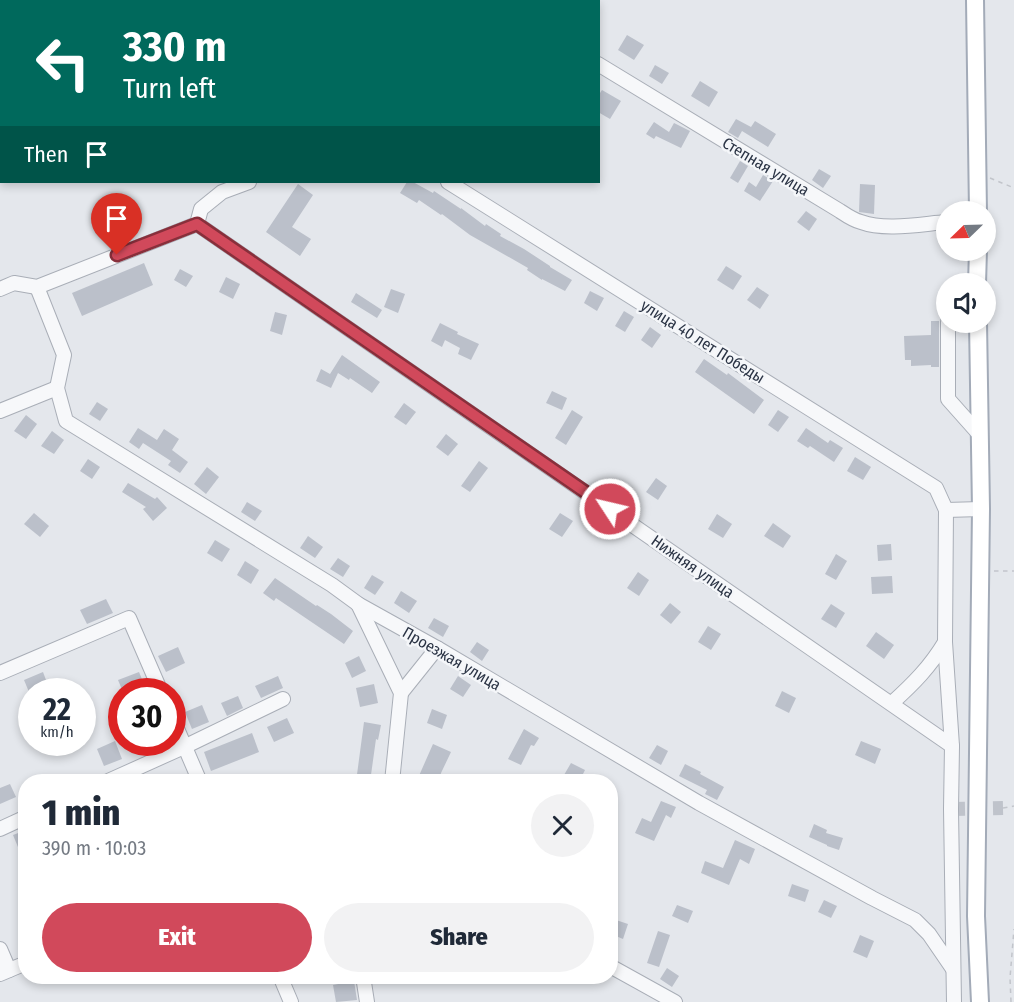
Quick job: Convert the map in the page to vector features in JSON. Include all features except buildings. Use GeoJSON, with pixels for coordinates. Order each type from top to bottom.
{"type":"FeatureCollection","features":[{"type":"Feature","properties":{"kind":"main road"},"geometry":{"type":"LineString","coordinates":[[975,0],[978,201]]}},
{"type":"Feature","properties":{"kind":"main road"},"geometry":{"type":"LineString","coordinates":[[978,333],[981,509],[976,916],[980,1002]]}},
{"type":"Feature","properties":{"kind":"street","name":"Степная улица"},"geometry":{"type":"LineString","coordinates":[[600,64],[860,222],[895,226],[936,223]]}},
{"type":"Feature","properties":{"kind":"street"},"geometry":{"type":"LineString","coordinates":[[0,289],[14,283],[37,287],[197,224],[201,210],[222,192],[246,183]]}},
{"type":"Feature","properties":{"kind":"street","name":"улица 40 лет Победы"},"geometry":{"type":"LineString","coordinates":[[450,183],[936,488],[946,510]]}},
{"type":"Feature","properties":{"kind":"street","name":"Нижняя улица"},"geometry":{"type":"LineString","coordinates":[[197,224],[952,746]]}},
{"type":"Feature","properties":{"kind":"street","name":"Проезжая улица"},"geometry":{"type":"LineString","coordinates":[[37,287],[64,355],[57,388],[66,421],[322,579],[358,604],[437,648],[699,803],[915,920],[929,934],[953,969]]}},
{"type":"Feature","properties":{"kind":"street"},"geometry":{"type":"LineString","coordinates":[[948,333],[948,399],[980,435]]}},
{"type":"Feature","properties":{"kind":"street"},"geometry":{"type":"LineString","coordinates":[[0,411],[57,388]]}},
{"type":"Feature","properties":{"kind":"street"},"geometry":{"type":"LineString","coordinates":[[954,1002],[952,746],[945,642],[946,510],[981,509]]}},
{"type":"Feature","properties":{"kind":"street"},"geometry":{"type":"LineString","coordinates":[[358,604],[401,693],[393,774]]}},
{"type":"Feature","properties":{"kind":"street"},"geometry":{"type":"LineString","coordinates":[[0,673],[129,618],[155,678]]}},
{"type":"Feature","properties":{"kind":"street"},"geometry":{"type":"LineString","coordinates":[[892,703],[919,678],[945,642]]}},
{"type":"Feature","properties":{"kind":"street"},"geometry":{"type":"LineString","coordinates":[[401,693],[437,648]]}},
{"type":"Feature","properties":{"kind":"street"},"geometry":{"type":"LineString","coordinates":[[197,774],[186,746],[283,699]]}},
{"type":"Feature","properties":{"kind":"street"},"geometry":{"type":"LineString","coordinates":[[124,774],[164,756]]}},
{"type":"Feature","properties":{"kind":"street"},"geometry":{"type":"LineString","coordinates":[[0,829],[18,821]]}},
{"type":"Feature","properties":{"kind":"street"},"geometry":{"type":"LineString","coordinates":[[0,949],[4,972],[18,966]]}},
{"type":"Feature","properties":{"kind":"street"},"geometry":{"type":"LineString","coordinates":[[618,970],[675,1002]]}},
{"type":"Feature","properties":{"kind":"street"},"geometry":{"type":"LineString","coordinates":[[283,984],[291,1002]]}},
{"type":"Feature","properties":{"kind":"street"},"geometry":{"type":"LineString","coordinates":[[364,984],[367,1002]]}},
{"type":"Feature","properties":{"kind":"path"},"geometry":{"type":"LineString","coordinates":[[978,173],[1014,188]]}},
{"type":"Feature","properties":{"kind":"path"},"geometry":{"type":"LineString","coordinates":[[980,570],[1014,571]]}},
{"type":"Feature","properties":{"kind":"path"},"geometry":{"type":"LineString","coordinates":[[1003,808],[1014,806]]}},
{"type":"Feature","properties":{"kind":"path"},"geometry":{"type":"LineString","coordinates":[[1011,1002],[1010,978],[1014,929]]}},
{"type":"Feature","properties":{"kind":"tunnel"},"geometry":{"type":"LineString","coordinates":[[951,809],[1003,808]]}},
{"type":"Feature","properties":{"kind":"route"},"geometry":{"type":"LineString","coordinates":[[117,255],[197,224],[610,509]]}}]}
